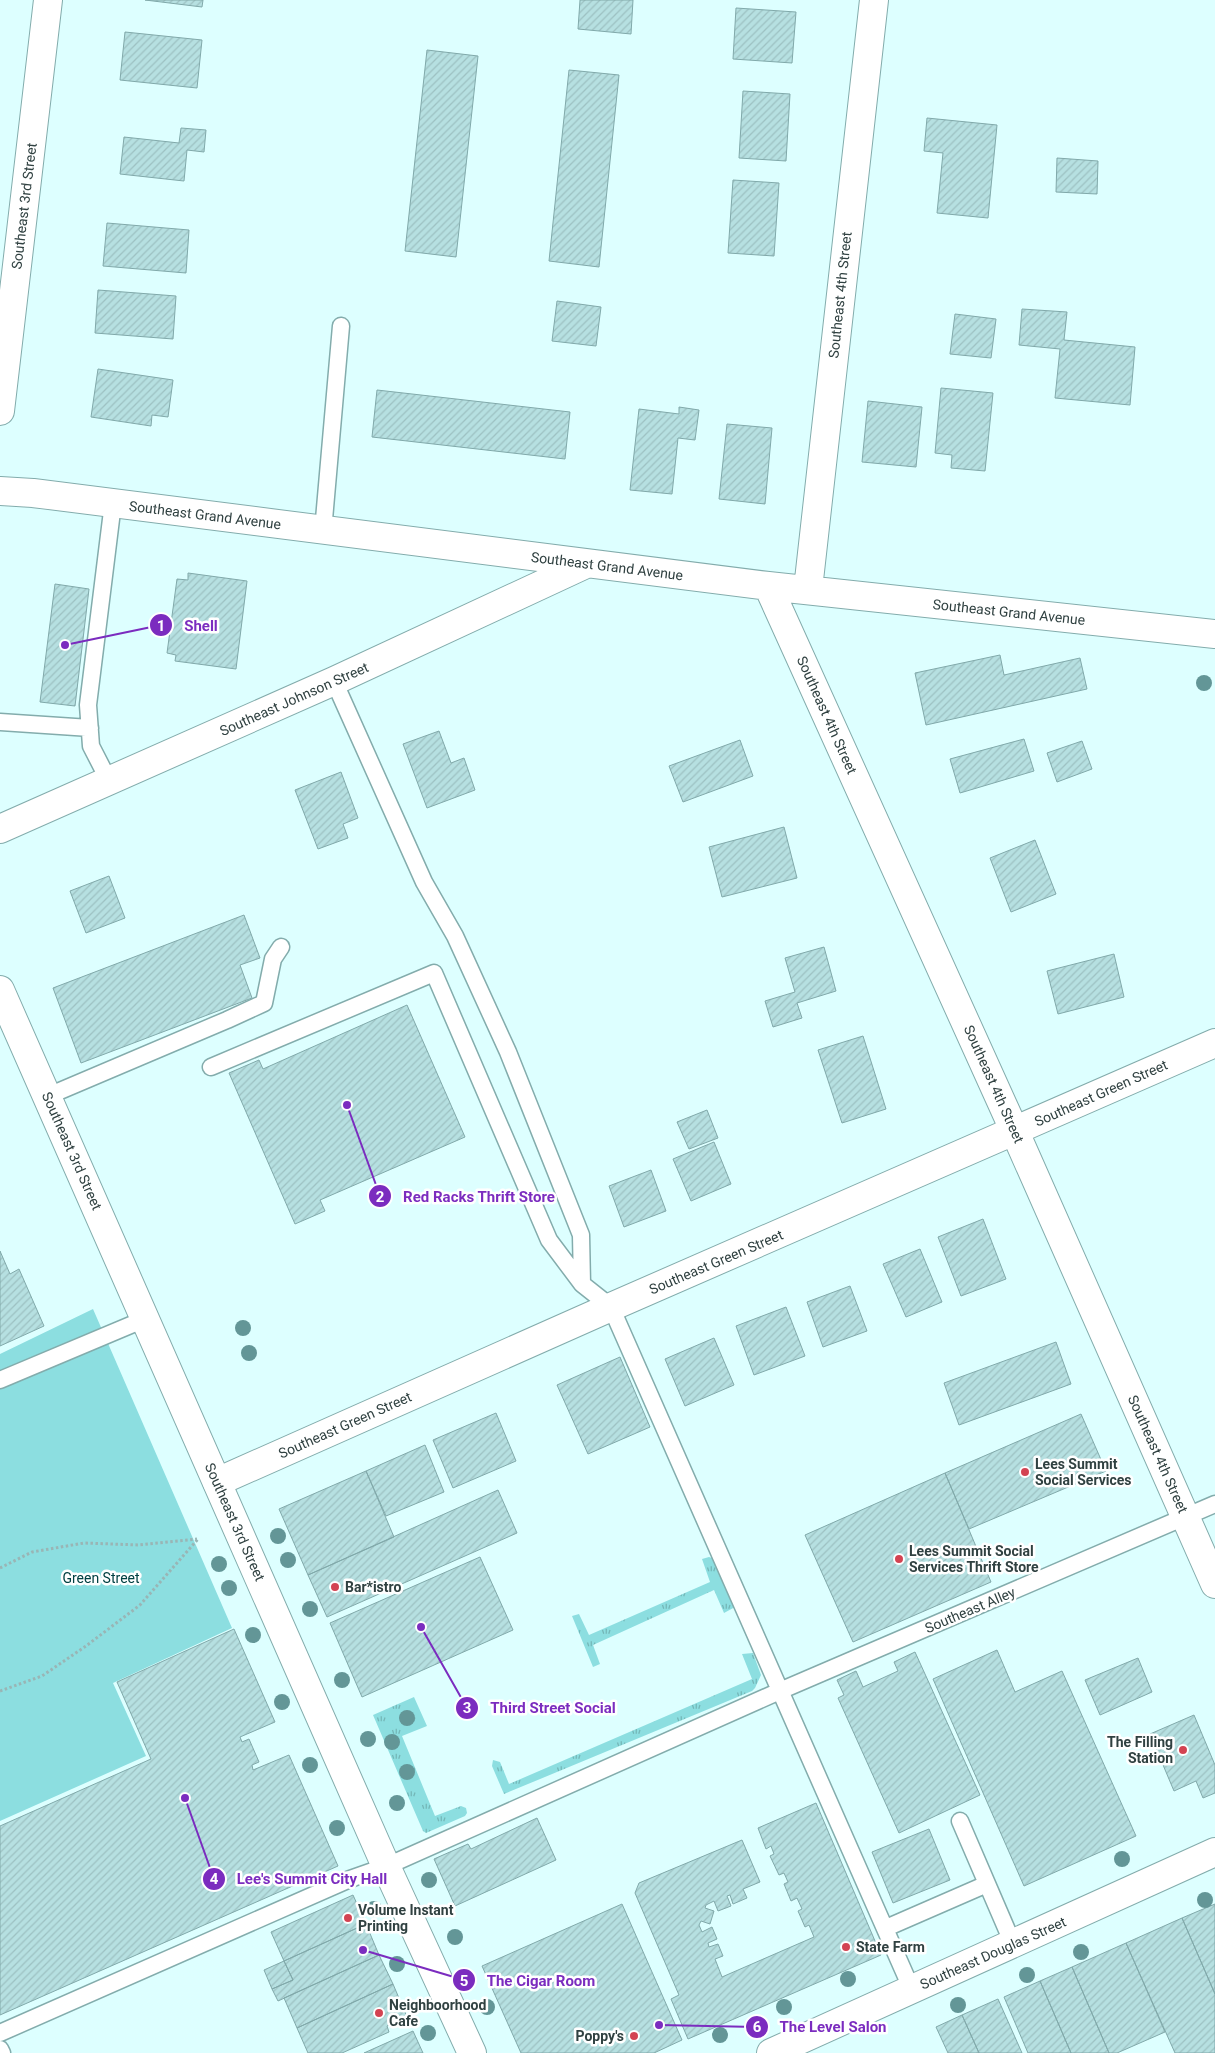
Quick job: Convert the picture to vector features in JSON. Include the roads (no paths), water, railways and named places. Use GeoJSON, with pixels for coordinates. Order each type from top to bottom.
{"type":"FeatureCollection","features":[{"type":"Feature","properties":{"kind":"street","name":"Southeast 3rd Street"},"geometry":{"type":"LineString","coordinates":[[0,412],[48,0]]}},
{"type":"Feature","properties":{"kind":"street","name":"Southeast 4th Street"},"geometry":{"type":"LineString","coordinates":[[808,590],[874,0]]}},
{"type":"Feature","properties":{"kind":"street","name":"Southeast Grand Avenue"},"geometry":{"type":"LineString","coordinates":[[0,491],[33,493],[768,586],[1215,634]]}},
{"type":"Feature","properties":{"kind":"street","name":"Southeast Johnson Street"},"geometry":{"type":"LineString","coordinates":[[0,829],[334,681],[586,564]]}},
{"type":"Feature","properties":{"kind":"street","name":"Southeast 4th Street"},"geometry":{"type":"LineString","coordinates":[[768,586],[1015,1132],[1215,1584]]}},
{"type":"Feature","properties":{"kind":"street","name":"Southeast 3rd Street"},"geometry":{"type":"LineString","coordinates":[[4,1007],[48,1096],[387,1866],[472,2053]]}},
{"type":"Feature","properties":{"kind":"street","name":"Southeast Green Street"},"geometry":{"type":"LineString","coordinates":[[217,1482],[611,1307],[1015,1132],[1215,1042]]}},
{"type":"Feature","properties":{"kind":"street","name":"Southeast Douglas Street"},"geometry":{"type":"LineString","coordinates":[[771,2053],[1215,1852]]}},
{"type":"Feature","properties":{"kind":"lane"},"geometry":{"type":"LineString","coordinates":[[323,530],[341,326]]}},
{"type":"Feature","properties":{"kind":"lane"},"geometry":{"type":"LineString","coordinates":[[109,781],[91,746],[88,706],[112,503]]}},
{"type":"Feature","properties":{"kind":"lane"},"geometry":{"type":"LineString","coordinates":[[334,681],[424,882],[455,936],[508,1052],[581,1235],[582,1284]]}},
{"type":"Feature","properties":{"kind":"lane"},"geometry":{"type":"LineString","coordinates":[[0,722],[90,728]]}},
{"type":"Feature","properties":{"kind":"lane"},"geometry":{"type":"LineString","coordinates":[[48,1096],[264,1003],[273,959],[281,947]]}},
{"type":"Feature","properties":{"kind":"lane"},"geometry":{"type":"LineString","coordinates":[[211,1067],[434,973],[549,1240],[582,1284],[611,1307],[782,1690],[912,1990]]}},
{"type":"Feature","properties":{"kind":"lane"},"geometry":{"type":"LineString","coordinates":[[0,1380],[145,1319]]}},
{"type":"Feature","properties":{"kind":"lane","name":"Southeast Alley"},"geometry":{"type":"LineString","coordinates":[[0,2033],[350,1879],[387,1866],[782,1690],[1215,1504]]}},
{"type":"Feature","properties":{"kind":"lane"},"geometry":{"type":"LineString","coordinates":[[960,1822],[1013,1944]]}},
{"type":"Feature","properties":{"kind":"lane"},"geometry":{"type":"LineString","coordinates":[[886,1928],[987,1884]]}},
{"type":"Feature","properties":{"kind":"lane"},"geometry":{"type":"LineString","coordinates":[[0,2049],[2,2053]]}},
{"type":"Feature","properties":{"kind":"place","name":"Shell"},"geometry":{"type":"Point","coordinates":[65,645]}},
{"type":"Feature","properties":{"kind":"place","name":"Red Racks Thrift Store"},"geometry":{"type":"Point","coordinates":[347,1105]}},
{"type":"Feature","properties":{"kind":"place","name":"Lees Summit Social Services"},"geometry":{"type":"Point","coordinates":[1025,1472]}},
{"type":"Feature","properties":{"kind":"place","name":"Lees Summit Social Services Thrift Store"},"geometry":{"type":"Point","coordinates":[899,1559]}},
{"type":"Feature","properties":{"kind":"place","name":"Bar*istro"},"geometry":{"type":"Point","coordinates":[335,1587]}},
{"type":"Feature","properties":{"kind":"place","name":"Third Street Social"},"geometry":{"type":"Point","coordinates":[421,1627]}},
{"type":"Feature","properties":{"kind":"place","name":"The Filling Station"},"geometry":{"type":"Point","coordinates":[1183,1750]}},
{"type":"Feature","properties":{"kind":"place","name":"Lee's Summit City Hall"},"geometry":{"type":"Point","coordinates":[185,1798]}},
{"type":"Feature","properties":{"kind":"place","name":"Volume Instant Printing"},"geometry":{"type":"Point","coordinates":[348,1918]}},
{"type":"Feature","properties":{"kind":"place","name":"State Farm"},"geometry":{"type":"Point","coordinates":[846,1947]}},
{"type":"Feature","properties":{"kind":"place","name":"The Cigar Room"},"geometry":{"type":"Point","coordinates":[363,1950]}},
{"type":"Feature","properties":{"kind":"place","name":"Neighboorhood Cafe"},"geometry":{"type":"Point","coordinates":[379,2013]}},
{"type":"Feature","properties":{"kind":"place","name":"The Level Salon"},"geometry":{"type":"Point","coordinates":[659,2025]}},
{"type":"Feature","properties":{"kind":"place","name":"Poppy's"},"geometry":{"type":"Point","coordinates":[634,2036]}},
{"type":"Feature","properties":{"kind":"park label","name":"Green Street"},"geometry":{"type":"Point","coordinates":[101,1578]}}]}
